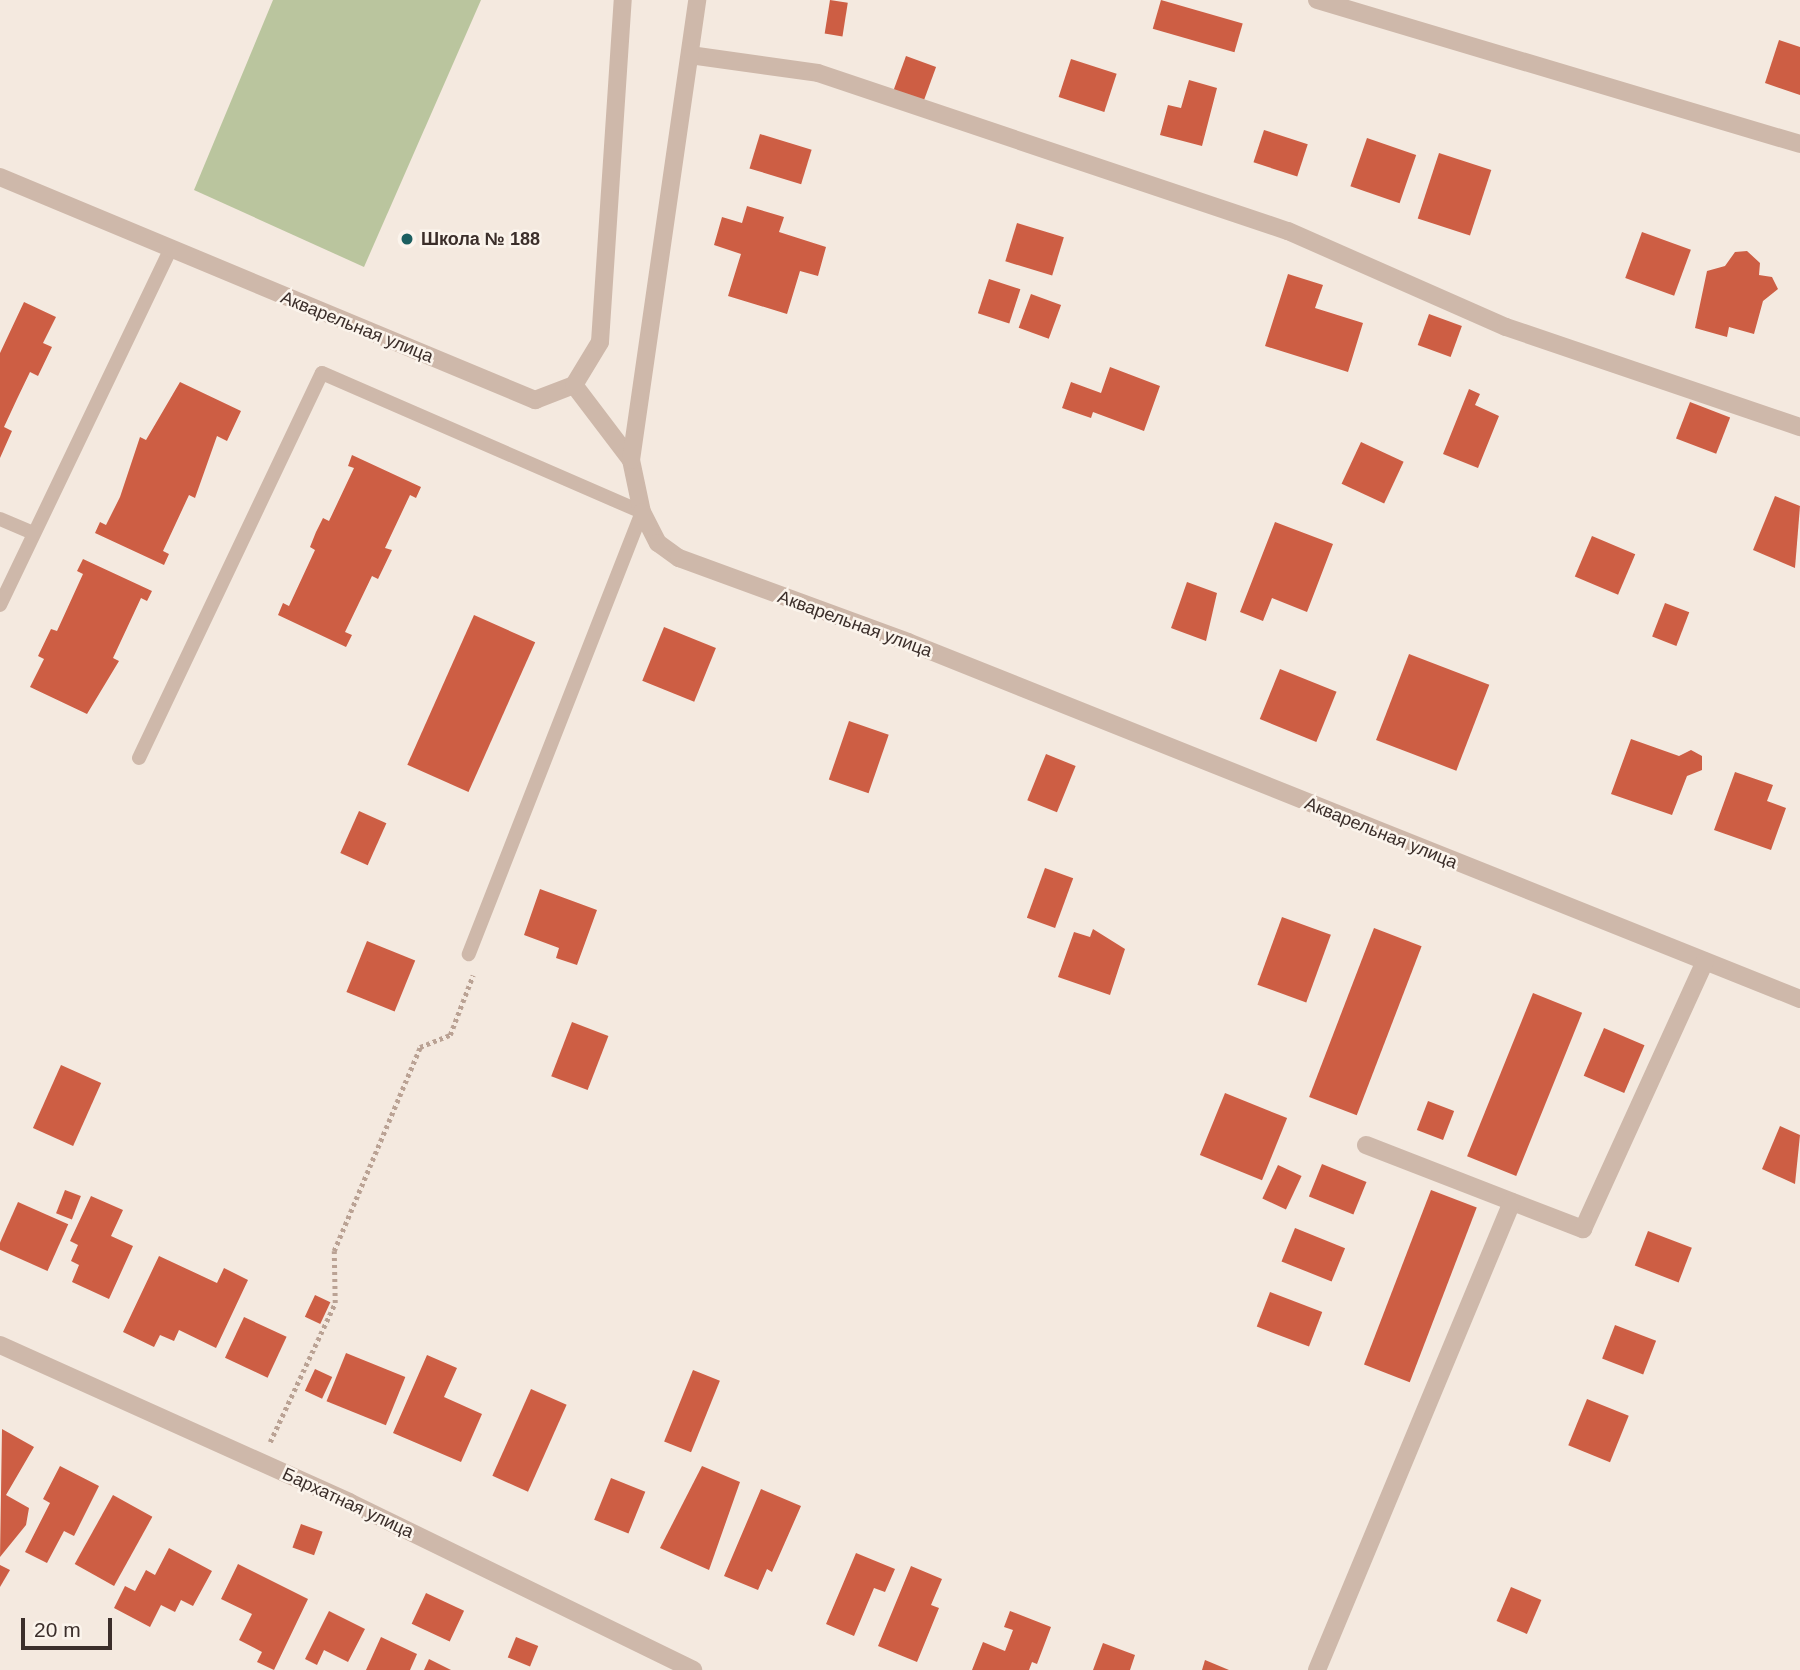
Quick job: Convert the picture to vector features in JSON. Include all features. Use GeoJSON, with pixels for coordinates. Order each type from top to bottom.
{"type":"FeatureCollection","features":[{"type":"Feature","properties":{"kind":"street"},"geometry":{"type":"LineString","coordinates":[[574,385],[600,342],[623,0]]}},
{"type":"Feature","properties":{"kind":"street"},"geometry":{"type":"LineString","coordinates":[[631,460],[696,0]]}},
{"type":"Feature","properties":{"kind":"street"},"geometry":{"type":"LineString","coordinates":[[1317,0],[1800,144]]}},
{"type":"Feature","properties":{"kind":"street"},"geometry":{"type":"LineString","coordinates":[[690,55],[818,73],[1288,231],[1506,327],[1800,427]]}},
{"type":"Feature","properties":{"kind":"street","name":"Акварельная улица"},"geometry":{"type":"LineString","coordinates":[[0,177],[535,400],[574,385],[631,460],[642,512],[658,543],[718,575],[908,642],[1800,999]]}},
{"type":"Feature","properties":{"kind":"street"},"geometry":{"type":"LineString","coordinates":[[1366,1145],[1583,1229],[1705,961]]}},
{"type":"Feature","properties":{"kind":"street"},"geometry":{"type":"LineString","coordinates":[[1317,1670],[1513,1202]]}},
{"type":"Feature","properties":{"kind":"street","name":"Бархатная улица"},"geometry":{"type":"LineString","coordinates":[[0,1345],[261,1463],[693,1670]]}},
{"type":"Feature","properties":{"kind":"lane"},"geometry":{"type":"LineString","coordinates":[[0,605],[170,250]]}},
{"type":"Feature","properties":{"kind":"lane"},"geometry":{"type":"LineString","coordinates":[[139,758],[322,373],[642,512],[469,954]]}},
{"type":"Feature","properties":{"kind":"lane"},"geometry":{"type":"LineString","coordinates":[[0,519],[33,533]]}},
{"type":"Feature","properties":{"kind":"path"},"geometry":{"type":"LineString","coordinates":[[261,1463],[335,1303],[334,1251],[420,1047],[450,1035],[474,973],[469,954]]}},
{"type":"Feature","properties":{"kind":"green space"},"geometry":{"type":"Polygon","coordinates":[[[273,0],[481,0],[364,267],[194,190],[273,0]]]}},
{"type":"Feature","properties":{"kind":"building"},"geometry":{"type":"Polygon","coordinates":[[[830,0],[848,3],[842,36],[825,34],[830,0]]]}},
{"type":"Feature","properties":{"kind":"building"},"geometry":{"type":"Polygon","coordinates":[[[1161,0],[1243,23],[1234,52],[1153,29],[1161,0]]]}},
{"type":"Feature","properties":{"kind":"building"},"geometry":{"type":"Polygon","coordinates":[[[1779,40],[1800,47],[1800,95],[1765,83],[1779,40]]]}},
{"type":"Feature","properties":{"kind":"building"},"geometry":{"type":"Polygon","coordinates":[[[906,56],[936,67],[923,102],[893,91],[906,56]]]}},
{"type":"Feature","properties":{"kind":"building"},"geometry":{"type":"Polygon","coordinates":[[[1071,59],[1117,74],[1104,112],[1059,97],[1071,59]]]}},
{"type":"Feature","properties":{"kind":"building"},"geometry":{"type":"Polygon","coordinates":[[[1189,80],[1217,88],[1202,146],[1160,135],[1168,105],[1181,108],[1189,80]]]}},
{"type":"Feature","properties":{"kind":"building"},"geometry":{"type":"Polygon","coordinates":[[[1264,130],[1308,144],[1297,177],[1253,162],[1264,130]]]}},
{"type":"Feature","properties":{"kind":"building"},"geometry":{"type":"Polygon","coordinates":[[[760,134],[812,150],[801,184],[749,168],[760,134]]]}},
{"type":"Feature","properties":{"kind":"building"},"geometry":{"type":"Polygon","coordinates":[[[1367,138],[1416,155],[1400,203],[1350,186],[1367,138]]]}},
{"type":"Feature","properties":{"kind":"building"},"geometry":{"type":"Polygon","coordinates":[[[1439,153],[1491,170],[1470,236],[1418,219],[1439,153]]]}},
{"type":"Feature","properties":{"kind":"building"},"geometry":{"type":"Polygon","coordinates":[[[747,206],[784,217],[779,232],[826,247],[818,276],[800,271],[787,314],[728,296],[741,254],[714,245],[722,217],[742,223],[747,206]]]}},
{"type":"Feature","properties":{"kind":"building"},"geometry":{"type":"Polygon","coordinates":[[[1017,223],[1064,237],[1052,276],[1005,261],[1017,223]]]}},
{"type":"Feature","properties":{"kind":"building"},"geometry":{"type":"Polygon","coordinates":[[[1642,232],[1691,250],[1674,296],[1625,278],[1642,232]]]}},
{"type":"Feature","properties":{"kind":"building"},"geometry":{"type":"Polygon","coordinates":[[[1747,251],[1760,263],[1759,275],[1772,277],[1778,289],[1763,301],[1754,334],[1729,327],[1727,337],[1695,328],[1707,271],[1725,266],[1735,252],[1747,251]]]}},
{"type":"Feature","properties":{"kind":"building"},"geometry":{"type":"Polygon","coordinates":[[[1288,274],[1323,285],[1315,308],[1363,323],[1348,372],[1265,346],[1288,274]]]}},
{"type":"Feature","properties":{"kind":"building"},"geometry":{"type":"Polygon","coordinates":[[[989,279],[1020,289],[1009,323],[978,313],[989,279]]]}},
{"type":"Feature","properties":{"kind":"building"},"geometry":{"type":"Polygon","coordinates":[[[1031,294],[1061,305],[1049,339],[1019,328],[1031,294]]]}},
{"type":"Feature","properties":{"kind":"building"},"geometry":{"type":"Polygon","coordinates":[[[24,302],[56,317],[43,343],[52,347],[38,376],[30,372],[17,399],[4,427],[12,431],[0,458],[0,353],[24,302]]]}},
{"type":"Feature","properties":{"kind":"building"},"geometry":{"type":"Polygon","coordinates":[[[1429,314],[1462,326],[1451,357],[1418,345],[1429,314]]]}},
{"type":"Feature","properties":{"kind":"building"},"geometry":{"type":"Polygon","coordinates":[[[1110,367],[1160,386],[1144,431],[1093,412],[1091,418],[1062,408],[1071,382],[1101,393],[1110,367]]]}},
{"type":"Feature","properties":{"kind":"building"},"geometry":{"type":"Polygon","coordinates":[[[180,382],[241,411],[227,441],[217,436],[195,498],[189,495],[163,551],[169,554],[164,565],[95,533],[100,522],[106,525],[120,497],[140,437],[146,440],[180,382]]]}},
{"type":"Feature","properties":{"kind":"building"},"geometry":{"type":"Polygon","coordinates":[[[1469,389],[1480,394],[1475,405],[1499,416],[1478,468],[1443,454],[1469,389]]]}},
{"type":"Feature","properties":{"kind":"building"},"geometry":{"type":"Polygon","coordinates":[[[1690,402],[1730,417],[1716,454],[1676,438],[1690,402]]]}},
{"type":"Feature","properties":{"kind":"building"},"geometry":{"type":"Polygon","coordinates":[[[1361,442],[1404,462],[1384,504],[1342,484],[1361,442]]]}},
{"type":"Feature","properties":{"kind":"building"},"geometry":{"type":"Polygon","coordinates":[[[352,455],[421,487],[416,498],[410,495],[385,548],[392,550],[378,579],[372,576],[345,632],[352,635],[346,647],[278,615],[283,603],[289,606],[315,550],[310,547],[316,532],[323,518],[329,521],[354,468],[348,466],[352,455]]]}},
{"type":"Feature","properties":{"kind":"building"},"geometry":{"type":"Polygon","coordinates":[[[1775,496],[1800,506],[1795,568],[1753,550],[1775,496]]]}},
{"type":"Feature","properties":{"kind":"building"},"geometry":{"type":"Polygon","coordinates":[[[1275,522],[1333,544],[1307,612],[1272,598],[1263,621],[1240,612],[1275,522]]]}},
{"type":"Feature","properties":{"kind":"building"},"geometry":{"type":"Polygon","coordinates":[[[1592,536],[1635,554],[1618,595],[1575,577],[1592,536]]]}},
{"type":"Feature","properties":{"kind":"building"},"geometry":{"type":"Polygon","coordinates":[[[83,559],[152,591],[147,601],[141,598],[113,658],[119,661],[87,714],[30,687],[44,659],[38,656],[51,629],[57,631],[83,574],[77,571],[83,559]]]}},
{"type":"Feature","properties":{"kind":"building"},"geometry":{"type":"Polygon","coordinates":[[[1187,582],[1217,593],[1206,641],[1171,628],[1187,582]]]}},
{"type":"Feature","properties":{"kind":"building"},"geometry":{"type":"Polygon","coordinates":[[[1665,603],[1689,612],[1676,646],[1652,637],[1665,603]]]}},
{"type":"Feature","properties":{"kind":"building"},"geometry":{"type":"Polygon","coordinates":[[[474,615],[535,642],[469,792],[407,765],[474,615]]]}},
{"type":"Feature","properties":{"kind":"building"},"geometry":{"type":"Polygon","coordinates":[[[664,627],[716,648],[694,702],[642,681],[664,627]]]}},
{"type":"Feature","properties":{"kind":"building"},"geometry":{"type":"Polygon","coordinates":[[[1409,654],[1489,685],[1456,771],[1376,740],[1409,654]]]}},
{"type":"Feature","properties":{"kind":"building"},"geometry":{"type":"Polygon","coordinates":[[[1280,669],[1337,692],[1316,742],[1260,719],[1280,669]]]}},
{"type":"Feature","properties":{"kind":"building"},"geometry":{"type":"Polygon","coordinates":[[[849,721],[889,735],[869,793],[829,780],[849,721]]]}},
{"type":"Feature","properties":{"kind":"building"},"geometry":{"type":"Polygon","coordinates":[[[1631,739],[1679,756],[1691,750],[1702,756],[1702,770],[1687,776],[1672,815],[1611,794],[1631,739]]]}},
{"type":"Feature","properties":{"kind":"building"},"geometry":{"type":"Polygon","coordinates":[[[1046,754],[1076,766],[1057,812],[1027,800],[1046,754]]]}},
{"type":"Feature","properties":{"kind":"building"},"geometry":{"type":"Polygon","coordinates":[[[1735,772],[1773,785],[1767,801],[1786,808],[1771,850],[1714,830],[1735,772]]]}},
{"type":"Feature","properties":{"kind":"building"},"geometry":{"type":"Polygon","coordinates":[[[359,811],[386,823],[368,865],[340,853],[359,811]]]}},
{"type":"Feature","properties":{"kind":"building"},"geometry":{"type":"Polygon","coordinates":[[[1045,868],[1073,878],[1055,928],[1027,918],[1045,868]]]}},
{"type":"Feature","properties":{"kind":"building"},"geometry":{"type":"Polygon","coordinates":[[[540,889],[597,910],[577,965],[556,958],[559,948],[524,935],[540,889]]]}},
{"type":"Feature","properties":{"kind":"building"},"geometry":{"type":"Polygon","coordinates":[[[1282,917],[1331,935],[1306,1002],[1257,985],[1282,917]]]}},
{"type":"Feature","properties":{"kind":"building"},"geometry":{"type":"Polygon","coordinates":[[[1374,928],[1422,946],[1357,1115],[1309,1097],[1374,928]]]}},
{"type":"Feature","properties":{"kind":"building"},"geometry":{"type":"Polygon","coordinates":[[[1093,929],[1125,949],[1110,995],[1058,977],[1074,932],[1090,937],[1093,929]]]}},
{"type":"Feature","properties":{"kind":"building"},"geometry":{"type":"Polygon","coordinates":[[[367,941],[415,960],[395,1011],[346,992],[367,941]]]}},
{"type":"Feature","properties":{"kind":"building"},"geometry":{"type":"Polygon","coordinates":[[[1533,993],[1582,1013],[1516,1176],[1467,1156],[1533,993]]]}},
{"type":"Feature","properties":{"kind":"building"},"geometry":{"type":"Polygon","coordinates":[[[572,1022],[608,1036],[588,1090],[551,1076],[572,1022]]]}},
{"type":"Feature","properties":{"kind":"building"},"geometry":{"type":"Polygon","coordinates":[[[1604,1028],[1645,1045],[1624,1093],[1584,1076],[1604,1028]]]}},
{"type":"Feature","properties":{"kind":"building"},"geometry":{"type":"Polygon","coordinates":[[[61,1065],[101,1083],[73,1146],[33,1128],[61,1065]]]}},
{"type":"Feature","properties":{"kind":"building"},"geometry":{"type":"Polygon","coordinates":[[[1225,1093],[1287,1118],[1262,1180],[1200,1155],[1225,1093]]]}},
{"type":"Feature","properties":{"kind":"building"},"geometry":{"type":"Polygon","coordinates":[[[1428,1101],[1454,1111],[1443,1140],[1417,1130],[1428,1101]]]}},
{"type":"Feature","properties":{"kind":"building"},"geometry":{"type":"Polygon","coordinates":[[[1780,1126],[1800,1135],[1795,1184],[1762,1169],[1780,1126]]]}},
{"type":"Feature","properties":{"kind":"building"},"geometry":{"type":"Polygon","coordinates":[[[1322,1164],[1367,1182],[1353,1214],[1309,1196],[1322,1164]]]}},
{"type":"Feature","properties":{"kind":"building"},"geometry":{"type":"Polygon","coordinates":[[[1278,1165],[1302,1176],[1286,1210],[1262,1199],[1278,1165]]]}},
{"type":"Feature","properties":{"kind":"building"},"geometry":{"type":"Polygon","coordinates":[[[65,1190],[81,1196],[72,1219],[56,1213],[65,1190]]]}},
{"type":"Feature","properties":{"kind":"building"},"geometry":{"type":"Polygon","coordinates":[[[1431,1190],[1477,1208],[1410,1382],[1364,1365],[1431,1190]]]}},
{"type":"Feature","properties":{"kind":"building"},"geometry":{"type":"Polygon","coordinates":[[[91,1196],[123,1210],[111,1236],[133,1246],[109,1299],[72,1282],[79,1265],[71,1261],[78,1245],[70,1241],[91,1196]]]}},
{"type":"Feature","properties":{"kind":"building"},"geometry":{"type":"Polygon","coordinates":[[[18,1202],[68,1224],[48,1271],[0,1250],[0,1242],[18,1202]]]}},
{"type":"Feature","properties":{"kind":"building"},"geometry":{"type":"Polygon","coordinates":[[[1295,1228],[1345,1248],[1332,1282],[1282,1261],[1295,1228]]]}},
{"type":"Feature","properties":{"kind":"building"},"geometry":{"type":"Polygon","coordinates":[[[1648,1231],[1692,1248],[1679,1282],[1635,1266],[1648,1231]]]}},
{"type":"Feature","properties":{"kind":"building"},"geometry":{"type":"Polygon","coordinates":[[[159,1256],[217,1283],[224,1268],[248,1280],[216,1348],[179,1330],[174,1341],[160,1335],[154,1347],[123,1332],[159,1256]]]}},
{"type":"Feature","properties":{"kind":"building"},"geometry":{"type":"Polygon","coordinates":[[[1270,1292],[1322,1312],[1309,1347],[1257,1327],[1270,1292]]]}},
{"type":"Feature","properties":{"kind":"building"},"geometry":{"type":"Polygon","coordinates":[[[315,1295],[330,1302],[320,1324],[305,1317],[315,1295]]]}},
{"type":"Feature","properties":{"kind":"building"},"geometry":{"type":"Polygon","coordinates":[[[244,1317],[287,1337],[268,1378],[225,1358],[244,1317]]]}},
{"type":"Feature","properties":{"kind":"building"},"geometry":{"type":"Polygon","coordinates":[[[1615,1325],[1656,1341],[1643,1374],[1602,1359],[1615,1325]]]}},
{"type":"Feature","properties":{"kind":"building"},"geometry":{"type":"Polygon","coordinates":[[[346,1353],[405,1377],[386,1425],[327,1401],[346,1353]]]}},
{"type":"Feature","properties":{"kind":"building"},"geometry":{"type":"Polygon","coordinates":[[[427,1355],[457,1368],[444,1397],[482,1414],[461,1462],[393,1433],[427,1355]]]}},
{"type":"Feature","properties":{"kind":"building"},"geometry":{"type":"Polygon","coordinates":[[[315,1369],[332,1377],[322,1399],[305,1391],[315,1369]]]}},
{"type":"Feature","properties":{"kind":"building"},"geometry":{"type":"Polygon","coordinates":[[[693,1370],[720,1381],[691,1452],[664,1441],[693,1370]]]}},
{"type":"Feature","properties":{"kind":"building"},"geometry":{"type":"Polygon","coordinates":[[[531,1389],[567,1405],[528,1492],[492,1476],[531,1389]]]}},
{"type":"Feature","properties":{"kind":"building"},"geometry":{"type":"Polygon","coordinates":[[[1587,1399],[1629,1416],[1610,1462],[1568,1445],[1587,1399]]]}},
{"type":"Feature","properties":{"kind":"building"},"geometry":{"type":"Polygon","coordinates":[[[2,1429],[34,1447],[6,1495],[29,1508],[26,1525],[0,1557],[2,1429]]]}},
{"type":"Feature","properties":{"kind":"building"},"geometry":{"type":"Polygon","coordinates":[[[60,1466],[99,1486],[74,1536],[64,1531],[47,1563],[25,1552],[50,1503],[43,1499],[60,1466]]]}},
{"type":"Feature","properties":{"kind":"building"},"geometry":{"type":"Polygon","coordinates":[[[702,1466],[740,1482],[709,1570],[660,1548],[702,1466]]]}},
{"type":"Feature","properties":{"kind":"building"},"geometry":{"type":"Polygon","coordinates":[[[611,1478],[645,1492],[628,1534],[594,1520],[611,1478]]]}},
{"type":"Feature","properties":{"kind":"building"},"geometry":{"type":"Polygon","coordinates":[[[761,1489],[801,1506],[772,1572],[767,1569],[758,1590],[724,1576],[761,1489]]]}},
{"type":"Feature","properties":{"kind":"building"},"geometry":{"type":"Polygon","coordinates":[[[113,1495],[152,1517],[114,1586],[75,1564],[113,1495]]]}},
{"type":"Feature","properties":{"kind":"building"},"geometry":{"type":"Polygon","coordinates":[[[301,1524],[323,1532],[314,1555],[292,1547],[301,1524]]]}},
{"type":"Feature","properties":{"kind":"building"},"geometry":{"type":"Polygon","coordinates":[[[169,1548],[212,1571],[193,1606],[181,1600],[175,1612],[161,1605],[150,1627],[114,1608],[125,1586],[135,1591],[146,1570],[155,1575],[169,1548]]]}},
{"type":"Feature","properties":{"kind":"building"},"geometry":{"type":"Polygon","coordinates":[[[856,1553],[895,1569],[885,1592],[874,1588],[854,1636],[826,1624],[856,1553]]]}},
{"type":"Feature","properties":{"kind":"building"},"geometry":{"type":"Polygon","coordinates":[[[238,1564],[308,1599],[274,1670],[257,1662],[262,1652],[239,1640],[252,1614],[221,1599],[238,1564]]]}},
{"type":"Feature","properties":{"kind":"building"},"geometry":{"type":"Polygon","coordinates":[[[0,1565],[10,1570],[0,1587],[0,1565]]]}},
{"type":"Feature","properties":{"kind":"building"},"geometry":{"type":"Polygon","coordinates":[[[911,1566],[942,1579],[931,1605],[939,1608],[917,1662],[878,1646],[911,1566]]]}},
{"type":"Feature","properties":{"kind":"building"},"geometry":{"type":"Polygon","coordinates":[[[1511,1587],[1541,1600],[1527,1634],[1497,1621],[1511,1587]]]}},
{"type":"Feature","properties":{"kind":"building"},"geometry":{"type":"Polygon","coordinates":[[[426,1593],[464,1611],[450,1642],[412,1624],[426,1593]]]}},
{"type":"Feature","properties":{"kind":"building"},"geometry":{"type":"Polygon","coordinates":[[[329,1611],[365,1629],[348,1662],[324,1650],[317,1665],[305,1659],[329,1611]]]}},
{"type":"Feature","properties":{"kind":"building"},"geometry":{"type":"Polygon","coordinates":[[[1010,1611],[1051,1627],[1037,1664],[1032,1662],[1029,1670],[972,1670],[983,1642],[1005,1651],[1013,1630],[1004,1627],[1010,1611]]]}},
{"type":"Feature","properties":{"kind":"building"},"geometry":{"type":"Polygon","coordinates":[[[381,1637],[417,1654],[410,1670],[366,1670],[381,1637]]]}},
{"type":"Feature","properties":{"kind":"building"},"geometry":{"type":"Polygon","coordinates":[[[516,1637],[538,1646],[530,1666],[508,1657],[516,1637]]]}},
{"type":"Feature","properties":{"kind":"building"},"geometry":{"type":"Polygon","coordinates":[[[1103,1643],[1135,1655],[1130,1670],[1093,1670],[1103,1643]]]}},
{"type":"Feature","properties":{"kind":"building"},"geometry":{"type":"Polygon","coordinates":[[[429,1659],[451,1670],[424,1670],[429,1659]]]}},
{"type":"Feature","properties":{"kind":"building"},"geometry":{"type":"Polygon","coordinates":[[[1205,1660],[1229,1670],[1202,1670],[1205,1660]]]}},
{"type":"Feature","properties":{"kind":"place","name":"Школа № 188"},"geometry":{"type":"Point","coordinates":[407,239]}}]}
